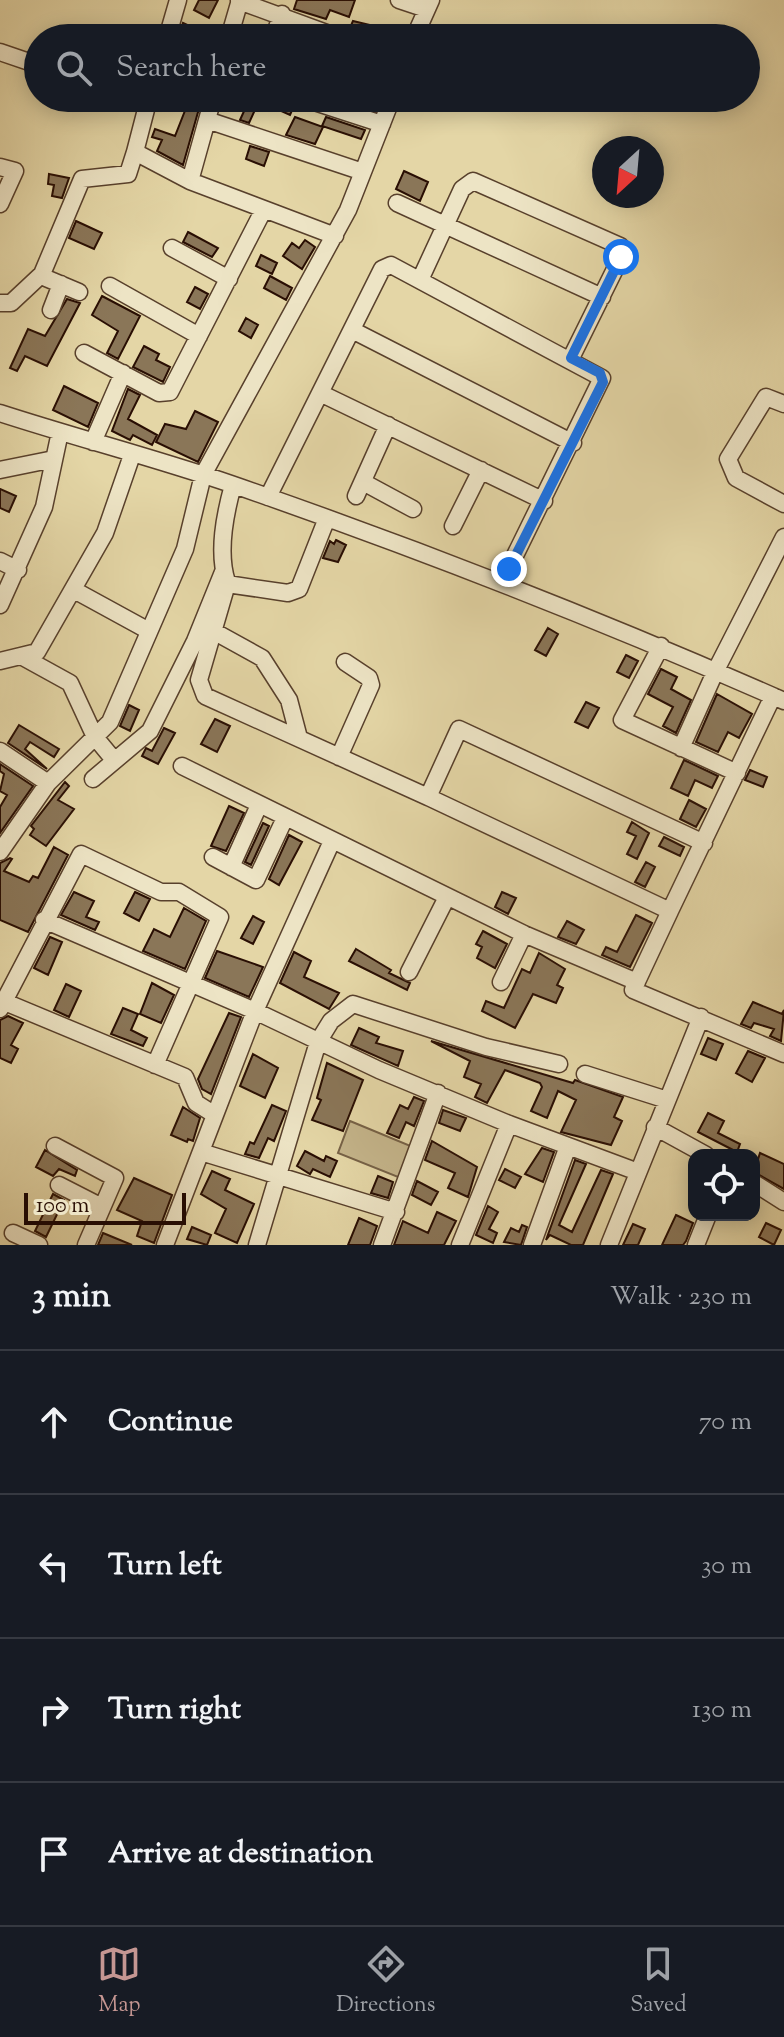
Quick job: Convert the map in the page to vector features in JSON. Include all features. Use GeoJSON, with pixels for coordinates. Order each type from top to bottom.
{"type":"FeatureCollection","features":[{"type":"Feature","properties":{"kind":"street"},"geometry":{"type":"LineString","coordinates":[[171,24],[178,0]]}},
{"type":"Feature","properties":{"kind":"street"},"geometry":{"type":"LineString","coordinates":[[233,24],[240,0],[306,24]]}},
{"type":"Feature","properties":{"kind":"street"},"geometry":{"type":"LineString","coordinates":[[399,0],[428,5],[420,24]]}},
{"type":"Feature","properties":{"kind":"street"},"geometry":{"type":"LineString","coordinates":[[278,24],[282,14]]}},
{"type":"Feature","properties":{"kind":"street"},"geometry":{"type":"LineString","coordinates":[[0,52],[24,60]]}},
{"type":"Feature","properties":{"kind":"street"},"geometry":{"type":"LineString","coordinates":[[0,303],[11,303],[41,276],[82,179],[128,174],[145,112]]}},
{"type":"Feature","properties":{"kind":"street"},"geometry":{"type":"LineString","coordinates":[[190,181],[209,112]]}},
{"type":"Feature","properties":{"kind":"street"},"geometry":{"type":"LineString","coordinates":[[354,112],[382,124]]}},
{"type":"Feature","properties":{"kind":"street"},"geometry":{"type":"LineString","coordinates":[[0,852],[48,783],[110,722],[185,549],[203,475],[335,236],[387,112]]}},
{"type":"Feature","properties":{"kind":"street"},"geometry":{"type":"LineString","coordinates":[[207,120],[363,172]]}},
{"type":"Feature","properties":{"kind":"street"},"geometry":{"type":"LineString","coordinates":[[135,152],[190,181],[335,236]]}},
{"type":"Feature","properties":{"kind":"street"},"geometry":{"type":"LineString","coordinates":[[0,167],[15,171],[0,204]]}},
{"type":"Feature","properties":{"kind":"street"},"geometry":{"type":"LineString","coordinates":[[420,280],[462,189],[473,181],[620,246],[621,257],[571,358]]}},
{"type":"Feature","properties":{"kind":"street"},"geometry":{"type":"LineString","coordinates":[[397,203],[602,297]]}},
{"type":"Feature","properties":{"kind":"street"},"geometry":{"type":"LineString","coordinates":[[84,353],[159,393],[170,392],[264,209]]}},
{"type":"Feature","properties":{"kind":"street"},"geometry":{"type":"LineString","coordinates":[[172,248],[229,279]]}},
{"type":"Feature","properties":{"kind":"street"},"geometry":{"type":"LineString","coordinates":[[268,497],[382,269],[391,265],[600,373],[603,382],[502,582]]}},
{"type":"Feature","properties":{"kind":"street"},"geometry":{"type":"LineString","coordinates":[[41,276],[79,292]]}},
{"type":"Feature","properties":{"kind":"street"},"geometry":{"type":"LineString","coordinates":[[51,310],[61,284]]}},
{"type":"Feature","properties":{"kind":"street"},"geometry":{"type":"LineString","coordinates":[[110,286],[199,336]]}},
{"type":"Feature","properties":{"kind":"street"},"geometry":{"type":"LineString","coordinates":[[352,330],[573,443]]}},
{"type":"Feature","properties":{"kind":"street"},"geometry":{"type":"LineString","coordinates":[[93,442],[123,373]]}},
{"type":"Feature","properties":{"kind":"street"},"geometry":{"type":"LineString","coordinates":[[320,393],[544,501]]}},
{"type":"Feature","properties":{"kind":"street"},"geometry":{"type":"LineString","coordinates":[[784,404],[766,397],[728,459],[736,478],[784,504]]}},
{"type":"Feature","properties":{"kind":"street"},"geometry":{"type":"LineString","coordinates":[[0,413],[233,485],[502,582],[779,698],[737,773],[633,990],[784,1054]]}},
{"type":"Feature","properties":{"kind":"street"},"geometry":{"type":"LineString","coordinates":[[388,425],[359,489],[413,509]]}},
{"type":"Feature","properties":{"kind":"street"},"geometry":{"type":"LineString","coordinates":[[0,605],[44,507],[60,432]]}},
{"type":"Feature","properties":{"kind":"street"},"geometry":{"type":"LineString","coordinates":[[0,661],[37,652],[105,533],[132,455]]}},
{"type":"Feature","properties":{"kind":"street"},"geometry":{"type":"LineString","coordinates":[[0,470],[54,459]]}},
{"type":"Feature","properties":{"kind":"street"},"geometry":{"type":"LineString","coordinates":[[453,526],[481,470]]}},
{"type":"Feature","properties":{"kind":"street"},"geometry":{"type":"LineString","coordinates":[[233,485],[224,516],[225,578],[215,632],[199,680],[205,696],[670,911]]}},
{"type":"Feature","properties":{"kind":"street"},"geometry":{"type":"LineString","coordinates":[[225,578],[288,593],[299,589],[327,518]]}},
{"type":"Feature","properties":{"kind":"street"},"geometry":{"type":"LineString","coordinates":[[681,748],[716,670],[784,537]]}},
{"type":"Feature","properties":{"kind":"street"},"geometry":{"type":"LineString","coordinates":[[0,561],[18,570]]}},
{"type":"Feature","properties":{"kind":"street"},"geometry":{"type":"LineString","coordinates":[[93,779],[150,731],[225,578]]}},
{"type":"Feature","properties":{"kind":"street"},"geometry":{"type":"LineString","coordinates":[[74,590],[149,631]]}},
{"type":"Feature","properties":{"kind":"street"},"geometry":{"type":"LineString","coordinates":[[215,632],[262,658],[289,700],[299,738]]}},
{"type":"Feature","properties":{"kind":"street"},"geometry":{"type":"LineString","coordinates":[[661,646],[622,720],[737,773]]}},
{"type":"Feature","properties":{"kind":"street"},"geometry":{"type":"LineString","coordinates":[[21,656],[70,683],[95,737],[114,760]]}},
{"type":"Feature","properties":{"kind":"street"},"geometry":{"type":"LineString","coordinates":[[339,757],[371,685],[369,678],[345,662]]}},
{"type":"Feature","properties":{"kind":"street"},"geometry":{"type":"LineString","coordinates":[[428,797],[459,729],[704,843]]}},
{"type":"Feature","properties":{"kind":"street"},"geometry":{"type":"LineString","coordinates":[[0,751],[48,783]]}},
{"type":"Feature","properties":{"kind":"street"},"geometry":{"type":"LineString","coordinates":[[182,766],[524,934],[637,982]]}},
{"type":"Feature","properties":{"kind":"street"},"geometry":{"type":"LineString","coordinates":[[231,867],[259,805]]}},
{"type":"Feature","properties":{"kind":"street"},"geometry":{"type":"LineString","coordinates":[[213,857],[256,880],[285,818]]}},
{"type":"Feature","properties":{"kind":"street"},"geometry":{"type":"LineString","coordinates":[[165,1245],[255,1011],[332,841]]}},
{"type":"Feature","properties":{"kind":"street"},"geometry":{"type":"LineString","coordinates":[[155,1065],[220,917],[179,892],[161,892],[81,854],[1,1003],[155,1065],[185,1077],[196,1103],[215,1115]]}},
{"type":"Feature","properties":{"kind":"street"},"geometry":{"type":"LineString","coordinates":[[409,972],[447,897]]}},
{"type":"Feature","properties":{"kind":"street"},"geometry":{"type":"LineString","coordinates":[[44,920],[509,1124],[638,1172]]}},
{"type":"Feature","properties":{"kind":"street"},"geometry":{"type":"LineString","coordinates":[[501,982],[524,934]]}},
{"type":"Feature","properties":{"kind":"street"},"geometry":{"type":"LineString","coordinates":[[257,1245],[318,1042],[331,1021],[353,1004],[486,1047],[559,1064]]}},
{"type":"Feature","properties":{"kind":"street"},"geometry":{"type":"LineString","coordinates":[[609,1245],[701,1017]]}},
{"type":"Feature","properties":{"kind":"street"},"geometry":{"type":"LineString","coordinates":[[585,1074],[667,1100]]}},
{"type":"Feature","properties":{"kind":"street"},"geometry":{"type":"LineString","coordinates":[[382,1245],[438,1093]]}},
{"type":"Feature","properties":{"kind":"street"},"geometry":{"type":"LineString","coordinates":[[460,1245],[509,1124]]}},
{"type":"Feature","properties":{"kind":"street"},"geometry":{"type":"LineString","coordinates":[[655,1127],[695,1149]]}},
{"type":"Feature","properties":{"kind":"street"},"geometry":{"type":"LineString","coordinates":[[55,1146],[115,1178],[86,1245]]}},
{"type":"Feature","properties":{"kind":"street"},"geometry":{"type":"LineString","coordinates":[[532,1245],[568,1146]]}},
{"type":"Feature","properties":{"kind":"street"},"geometry":{"type":"LineString","coordinates":[[201,1152],[396,1212]]}},
{"type":"Feature","properties":{"kind":"street"},"geometry":{"type":"LineString","coordinates":[[59,1185],[102,1207]]}},
{"type":"Feature","properties":{"kind":"street"},"geometry":{"type":"LineString","coordinates":[[760,1187],[784,1202]]}},
{"type":"Feature","properties":{"kind":"street"},"geometry":{"type":"LineString","coordinates":[[696,1245],[706,1221]]}},
{"type":"Feature","properties":{"kind":"street"},"geometry":{"type":"LineString","coordinates":[[13,1233],[39,1245]]}},
{"type":"Feature","properties":{"kind":"shaded area"},"geometry":{"type":"Polygon","coordinates":[[[350,1121],[413,1147],[403,1179],[338,1153],[350,1121]]]}},
{"type":"Feature","properties":{"kind":"building"},"geometry":{"type":"Polygon","coordinates":[[[199,0],[218,0],[209,18],[194,10],[199,0]]]}},
{"type":"Feature","properties":{"kind":"building"},"geometry":{"type":"Polygon","coordinates":[[[297,0],[355,0],[349,17],[330,10],[326,19],[294,9],[297,0]]]}},
{"type":"Feature","properties":{"kind":"building"},"geometry":{"type":"Polygon","coordinates":[[[184,112],[198,112],[183,165],[157,151],[162,140],[152,137],[155,129],[175,136],[184,112]]]}},
{"type":"Feature","properties":{"kind":"building"},"geometry":{"type":"Polygon","coordinates":[[[244,112],[254,112],[249,123],[240,120],[244,112]]]}},
{"type":"Feature","properties":{"kind":"building"},"geometry":{"type":"Polygon","coordinates":[[[295,117],[323,127],[315,144],[286,135],[295,117]]]}},
{"type":"Feature","properties":{"kind":"building"},"geometry":{"type":"Polygon","coordinates":[[[326,117],[365,130],[361,139],[322,126],[326,117]]]}},
{"type":"Feature","properties":{"kind":"building"},"geometry":{"type":"Polygon","coordinates":[[[250,146],[269,152],[264,166],[246,159],[250,146]]]}},
{"type":"Feature","properties":{"kind":"building"},"geometry":{"type":"Polygon","coordinates":[[[404,171],[428,182],[420,201],[396,189],[404,171]]]}},
{"type":"Feature","properties":{"kind":"building"},"geometry":{"type":"Polygon","coordinates":[[[49,174],[69,178],[62,198],[52,196],[54,185],[48,184],[49,174]]]}},
{"type":"Feature","properties":{"kind":"building"},"geometry":{"type":"Polygon","coordinates":[[[76,221],[102,233],[94,249],[69,238],[76,221]]]}},
{"type":"Feature","properties":{"kind":"building"},"geometry":{"type":"Polygon","coordinates":[[[188,232],[218,248],[212,257],[183,242],[188,232]]]}},
{"type":"Feature","properties":{"kind":"building"},"geometry":{"type":"Polygon","coordinates":[[[305,240],[315,247],[302,269],[283,256],[292,243],[299,248],[305,240]]]}},
{"type":"Feature","properties":{"kind":"building"},"geometry":{"type":"Polygon","coordinates":[[[261,255],[277,263],[272,274],[256,266],[261,255]]]}},
{"type":"Feature","properties":{"kind":"building"},"geometry":{"type":"Polygon","coordinates":[[[270,276],[292,288],[286,300],[264,288],[270,276]]]}},
{"type":"Feature","properties":{"kind":"building"},"geometry":{"type":"Polygon","coordinates":[[[195,287],[208,294],[200,309],[187,302],[195,287]]]}},
{"type":"Feature","properties":{"kind":"building"},"geometry":{"type":"Polygon","coordinates":[[[102,296],[140,316],[118,359],[107,353],[118,331],[92,315],[102,296]]]}},
{"type":"Feature","properties":{"kind":"building"},"geometry":{"type":"Polygon","coordinates":[[[67,299],[80,303],[47,366],[25,356],[17,371],[10,368],[28,329],[45,336],[67,299]]]}},
{"type":"Feature","properties":{"kind":"building"},"geometry":{"type":"Polygon","coordinates":[[[246,318],[258,325],[251,338],[239,331],[246,318]]]}},
{"type":"Feature","properties":{"kind":"building"},"geometry":{"type":"Polygon","coordinates":[[[144,346],[159,354],[156,360],[170,367],[163,382],[133,367],[144,346]]]}},
{"type":"Feature","properties":{"kind":"building"},"geometry":{"type":"Polygon","coordinates":[[[64,386],[98,403],[88,427],[53,410],[64,386]]]}},
{"type":"Feature","properties":{"kind":"building"},"geometry":{"type":"Polygon","coordinates":[[[128,389],[140,395],[128,419],[157,435],[152,445],[133,435],[130,440],[112,431],[128,389]]]}},
{"type":"Feature","properties":{"kind":"building"},"geometry":{"type":"Polygon","coordinates":[[[195,411],[218,422],[198,462],[156,442],[165,424],[186,429],[195,411]]]}},
{"type":"Feature","properties":{"kind":"building"},"geometry":{"type":"Polygon","coordinates":[[[0,489],[16,496],[9,512],[0,508],[0,489]]]}},
{"type":"Feature","properties":{"kind":"building"},"geometry":{"type":"Polygon","coordinates":[[[336,540],[346,545],[338,562],[323,558],[330,541],[334,544],[336,540]]]}},
{"type":"Feature","properties":{"kind":"building"},"geometry":{"type":"Polygon","coordinates":[[[548,628],[558,634],[546,656],[535,650],[548,628]]]}},
{"type":"Feature","properties":{"kind":"building"},"geometry":{"type":"Polygon","coordinates":[[[626,655],[638,661],[629,678],[617,672],[626,655]]]}},
{"type":"Feature","properties":{"kind":"building"},"geometry":{"type":"Polygon","coordinates":[[[661,669],[677,677],[671,689],[691,700],[676,733],[663,726],[673,707],[648,694],[661,669]]]}},
{"type":"Feature","properties":{"kind":"building"},"geometry":{"type":"Polygon","coordinates":[[[717,694],[752,714],[739,738],[728,732],[718,752],[696,742],[717,694]]]}},
{"type":"Feature","properties":{"kind":"building"},"geometry":{"type":"Polygon","coordinates":[[[586,702],[599,708],[588,728],[575,722],[586,702]]]}},
{"type":"Feature","properties":{"kind":"building"},"geometry":{"type":"Polygon","coordinates":[[[129,705],[139,710],[130,731],[120,726],[129,705]]]}},
{"type":"Feature","properties":{"kind":"building"},"geometry":{"type":"Polygon","coordinates":[[[215,719],[230,726],[217,752],[201,744],[215,719]]]}},
{"type":"Feature","properties":{"kind":"building"},"geometry":{"type":"Polygon","coordinates":[[[19,725],[59,749],[54,757],[30,742],[25,749],[47,769],[8,743],[19,725]]]}},
{"type":"Feature","properties":{"kind":"building"},"geometry":{"type":"Polygon","coordinates":[[[164,728],[175,733],[158,764],[142,756],[146,748],[152,751],[164,728]]]}},
{"type":"Feature","properties":{"kind":"building"},"geometry":{"type":"Polygon","coordinates":[[[684,760],[718,776],[712,788],[695,780],[688,796],[671,788],[684,760]]]}},
{"type":"Feature","properties":{"kind":"building"},"geometry":{"type":"Polygon","coordinates":[[[0,764],[33,786],[0,833],[0,807],[7,795],[0,791],[4,774],[0,771],[0,764]]]}},
{"type":"Feature","properties":{"kind":"building"},"geometry":{"type":"Polygon","coordinates":[[[750,770],[767,777],[763,787],[745,780],[750,770]]]}},
{"type":"Feature","properties":{"kind":"building"},"geometry":{"type":"Polygon","coordinates":[[[65,782],[69,786],[58,800],[74,809],[46,846],[30,835],[34,829],[31,826],[65,782]]]}},
{"type":"Feature","properties":{"kind":"building"},"geometry":{"type":"Polygon","coordinates":[[[689,800],[706,809],[696,827],[680,819],[689,800]]]}},
{"type":"Feature","properties":{"kind":"building"},"geometry":{"type":"Polygon","coordinates":[[[229,806],[244,813],[226,851],[211,846],[229,806]]]}},
{"type":"Feature","properties":{"kind":"building"},"geometry":{"type":"Polygon","coordinates":[[[632,822],[649,833],[637,859],[627,854],[636,836],[627,832],[632,822]]]}},
{"type":"Feature","properties":{"kind":"building"},"geometry":{"type":"Polygon","coordinates":[[[263,823],[269,826],[251,865],[245,862],[263,823]]]}},
{"type":"Feature","properties":{"kind":"building"},"geometry":{"type":"Polygon","coordinates":[[[289,835],[302,842],[279,885],[269,879],[289,835]]]}},
{"type":"Feature","properties":{"kind":"building"},"geometry":{"type":"Polygon","coordinates":[[[664,837],[684,847],[680,856],[659,846],[664,837]]]}},
{"type":"Feature","properties":{"kind":"building"},"geometry":{"type":"Polygon","coordinates":[[[54,847],[68,855],[28,932],[0,920],[0,863],[12,859],[4,871],[29,882],[33,876],[38,878],[54,847]]]}},
{"type":"Feature","properties":{"kind":"building"},"geometry":{"type":"Polygon","coordinates":[[[646,862],[655,867],[645,887],[635,882],[646,862]]]}},
{"type":"Feature","properties":{"kind":"building"},"geometry":{"type":"Polygon","coordinates":[[[74,892],[94,901],[86,917],[99,922],[95,930],[61,915],[74,892]]]}},
{"type":"Feature","properties":{"kind":"building"},"geometry":{"type":"Polygon","coordinates":[[[135,892],[150,899],[139,921],[124,913],[135,892]]]}},
{"type":"Feature","properties":{"kind":"building"},"geometry":{"type":"Polygon","coordinates":[[[502,892],[516,898],[508,914],[495,907],[502,892]]]}},
{"type":"Feature","properties":{"kind":"building"},"geometry":{"type":"Polygon","coordinates":[[[184,908],[206,921],[185,969],[143,951],[154,929],[170,937],[184,908]]]}},
{"type":"Feature","properties":{"kind":"building"},"geometry":{"type":"Polygon","coordinates":[[[636,915],[652,923],[630,967],[602,955],[606,947],[617,952],[636,915]]]}},
{"type":"Feature","properties":{"kind":"building"},"geometry":{"type":"Polygon","coordinates":[[[253,916],[264,922],[253,944],[241,938],[253,916]]]}},
{"type":"Feature","properties":{"kind":"building"},"geometry":{"type":"Polygon","coordinates":[[[567,921],[584,930],[576,944],[558,937],[567,921]]]}},
{"type":"Feature","properties":{"kind":"building"},"geometry":{"type":"Polygon","coordinates":[[[483,931],[507,944],[495,968],[477,958],[482,947],[476,944],[483,931]]]}},
{"type":"Feature","properties":{"kind":"building"},"geometry":{"type":"Polygon","coordinates":[[[50,937],[62,942],[48,975],[34,968],[50,937]]]}},
{"type":"Feature","properties":{"kind":"building"},"geometry":{"type":"Polygon","coordinates":[[[356,949],[391,970],[389,973],[410,983],[407,990],[349,961],[356,949]]]}},
{"type":"Feature","properties":{"kind":"building"},"geometry":{"type":"Polygon","coordinates":[[[217,951],[263,967],[249,997],[205,978],[217,951]]]}},
{"type":"Feature","properties":{"kind":"building"},"geometry":{"type":"Polygon","coordinates":[[[294,952],[311,961],[304,977],[339,993],[329,1009],[280,983],[294,952]]]}},
{"type":"Feature","properties":{"kind":"building"},"geometry":{"type":"Polygon","coordinates":[[[539,953],[565,969],[557,985],[563,988],[556,1003],[533,994],[515,1028],[482,1011],[486,1001],[504,1008],[522,969],[530,973],[539,953]]]}},
{"type":"Feature","properties":{"kind":"building"},"geometry":{"type":"Polygon","coordinates":[[[152,983],[174,995],[161,1023],[140,1014],[152,983]]]}},
{"type":"Feature","properties":{"kind":"building"},"geometry":{"type":"Polygon","coordinates":[[[66,984],[81,991],[69,1017],[54,1010],[66,984]]]}},
{"type":"Feature","properties":{"kind":"building"},"geometry":{"type":"Polygon","coordinates":[[[753,1002],[782,1014],[784,1010],[781,1041],[770,1036],[774,1029],[754,1023],[751,1028],[741,1024],[753,1002]]]}},
{"type":"Feature","properties":{"kind":"building"},"geometry":{"type":"Polygon","coordinates":[[[123,1008],[138,1014],[131,1030],[147,1038],[143,1046],[111,1034],[123,1008]]]}},
{"type":"Feature","properties":{"kind":"building"},"geometry":{"type":"Polygon","coordinates":[[[229,1013],[241,1017],[211,1094],[202,1089],[198,1079],[229,1013]]]}},
{"type":"Feature","properties":{"kind":"building"},"geometry":{"type":"Polygon","coordinates":[[[8,1016],[23,1023],[11,1045],[18,1049],[11,1063],[0,1058],[0,1020],[8,1016]]]}},
{"type":"Feature","properties":{"kind":"building"},"geometry":{"type":"Polygon","coordinates":[[[359,1028],[379,1037],[376,1043],[403,1051],[398,1066],[351,1045],[359,1028]]]}},
{"type":"Feature","properties":{"kind":"building"},"geometry":{"type":"Polygon","coordinates":[[[708,1038],[723,1044],[716,1060],[701,1054],[708,1038]]]}},
{"type":"Feature","properties":{"kind":"building"},"geometry":{"type":"Polygon","coordinates":[[[431,1041],[573,1083],[575,1080],[623,1097],[614,1117],[622,1121],[611,1145],[561,1132],[576,1100],[558,1091],[547,1118],[531,1111],[542,1087],[540,1083],[505,1070],[487,1103],[475,1097],[481,1084],[464,1077],[470,1061],[431,1041]]]}},
{"type":"Feature","properties":{"kind":"building"},"geometry":{"type":"Polygon","coordinates":[[[748,1051],[765,1058],[752,1082],[736,1073],[748,1051]]]}},
{"type":"Feature","properties":{"kind":"building"},"geometry":{"type":"Polygon","coordinates":[[[253,1054],[278,1068],[265,1098],[240,1086],[253,1054]]]}},
{"type":"Feature","properties":{"kind":"building"},"geometry":{"type":"Polygon","coordinates":[[[327,1063],[363,1080],[343,1131],[312,1120],[321,1100],[317,1098],[327,1063]]]}},
{"type":"Feature","properties":{"kind":"building"},"geometry":{"type":"Polygon","coordinates":[[[414,1097],[424,1101],[414,1126],[406,1122],[399,1138],[387,1133],[400,1105],[408,1109],[414,1097]]]}},
{"type":"Feature","properties":{"kind":"building"},"geometry":{"type":"Polygon","coordinates":[[[272,1105],[286,1111],[274,1141],[268,1138],[259,1158],[245,1154],[250,1142],[254,1144],[272,1105]]]}},
{"type":"Feature","properties":{"kind":"building"},"geometry":{"type":"Polygon","coordinates":[[[183,1107],[200,1118],[193,1141],[188,1139],[187,1142],[171,1135],[183,1107]]]}},
{"type":"Feature","properties":{"kind":"building"},"geometry":{"type":"Polygon","coordinates":[[[443,1110],[466,1118],[460,1131],[439,1123],[443,1110]]]}},
{"type":"Feature","properties":{"kind":"building"},"geometry":{"type":"Polygon","coordinates":[[[708,1113],[724,1121],[718,1133],[740,1144],[738,1149],[731,1149],[698,1132],[708,1113]]]}},
{"type":"Feature","properties":{"kind":"building"},"geometry":{"type":"Polygon","coordinates":[[[432,1141],[477,1167],[468,1197],[448,1188],[455,1173],[425,1160],[432,1141]]]}},
{"type":"Feature","properties":{"kind":"building"},"geometry":{"type":"Polygon","coordinates":[[[542,1148],[554,1152],[543,1182],[525,1174],[542,1148]]]}},
{"type":"Feature","properties":{"kind":"building"},"geometry":{"type":"Polygon","coordinates":[[[45,1150],[77,1170],[75,1176],[59,1169],[53,1176],[36,1167],[45,1150]]]}},
{"type":"Feature","properties":{"kind":"building"},"geometry":{"type":"Polygon","coordinates":[[[305,1151],[324,1161],[326,1156],[337,1161],[330,1177],[313,1169],[310,1174],[297,1166],[305,1151]]]}},
{"type":"Feature","properties":{"kind":"building"},"geometry":{"type":"Polygon","coordinates":[[[760,1153],[784,1164],[784,1189],[760,1175],[760,1153]]]}},
{"type":"Feature","properties":{"kind":"building"},"geometry":{"type":"Polygon","coordinates":[[[575,1160],[586,1164],[559,1225],[572,1232],[601,1170],[613,1174],[583,1245],[571,1245],[550,1235],[546,1240],[575,1160]]]}},
{"type":"Feature","properties":{"kind":"building"},"geometry":{"type":"Polygon","coordinates":[[[505,1169],[521,1177],[515,1188],[499,1180],[505,1169]]]}},
{"type":"Feature","properties":{"kind":"building"},"geometry":{"type":"Polygon","coordinates":[[[212,1171],[230,1179],[225,1190],[254,1204],[237,1243],[215,1233],[226,1209],[201,1194],[212,1171]]]}},
{"type":"Feature","properties":{"kind":"building"},"geometry":{"type":"Polygon","coordinates":[[[378,1176],[393,1182],[388,1198],[371,1193],[378,1176]]]}},
{"type":"Feature","properties":{"kind":"building"},"geometry":{"type":"Polygon","coordinates":[[[134,1178],[172,1195],[154,1243],[137,1236],[142,1221],[117,1210],[134,1178]]]}},
{"type":"Feature","properties":{"kind":"building"},"geometry":{"type":"Polygon","coordinates":[[[417,1181],[438,1192],[431,1205],[412,1195],[417,1181]]]}},
{"type":"Feature","properties":{"kind":"building"},"geometry":{"type":"Polygon","coordinates":[[[53,1194],[64,1200],[46,1237],[35,1231],[53,1194]]]}},
{"type":"Feature","properties":{"kind":"building"},"geometry":{"type":"Polygon","coordinates":[[[488,1206],[498,1212],[489,1229],[497,1233],[493,1243],[476,1235],[488,1206]]]}},
{"type":"Feature","properties":{"kind":"building"},"geometry":{"type":"Polygon","coordinates":[[[437,1212],[456,1221],[444,1245],[394,1245],[403,1221],[428,1233],[437,1212]]]}},
{"type":"Feature","properties":{"kind":"building"},"geometry":{"type":"Polygon","coordinates":[[[676,1215],[693,1223],[683,1245],[662,1245],[676,1215]]]}},
{"type":"Feature","properties":{"kind":"building"},"geometry":{"type":"Polygon","coordinates":[[[359,1218],[377,1226],[370,1245],[348,1245],[359,1218]]]}},
{"type":"Feature","properties":{"kind":"building"},"geometry":{"type":"Polygon","coordinates":[[[766,1223],[781,1230],[774,1245],[759,1237],[766,1223]]]}},
{"type":"Feature","properties":{"kind":"building"},"geometry":{"type":"Polygon","coordinates":[[[633,1224],[645,1229],[638,1245],[623,1245],[633,1224]]]}},
{"type":"Feature","properties":{"kind":"building"},"geometry":{"type":"Polygon","coordinates":[[[522,1225],[527,1227],[521,1245],[504,1242],[511,1228],[519,1232],[522,1225]]]}},
{"type":"Feature","properties":{"kind":"building"},"geometry":{"type":"Polygon","coordinates":[[[192,1227],[211,1235],[207,1245],[187,1239],[192,1227]]]}},
{"type":"Feature","properties":{"kind":"building"},"geometry":{"type":"Polygon","coordinates":[[[103,1233],[132,1245],[98,1245],[103,1233]]]}},
{"type":"Feature","properties":{"kind":"route"},"geometry":{"type":"LineString","coordinates":[[509,569],[603,382],[600,373],[571,358],[621,257]]}}]}
